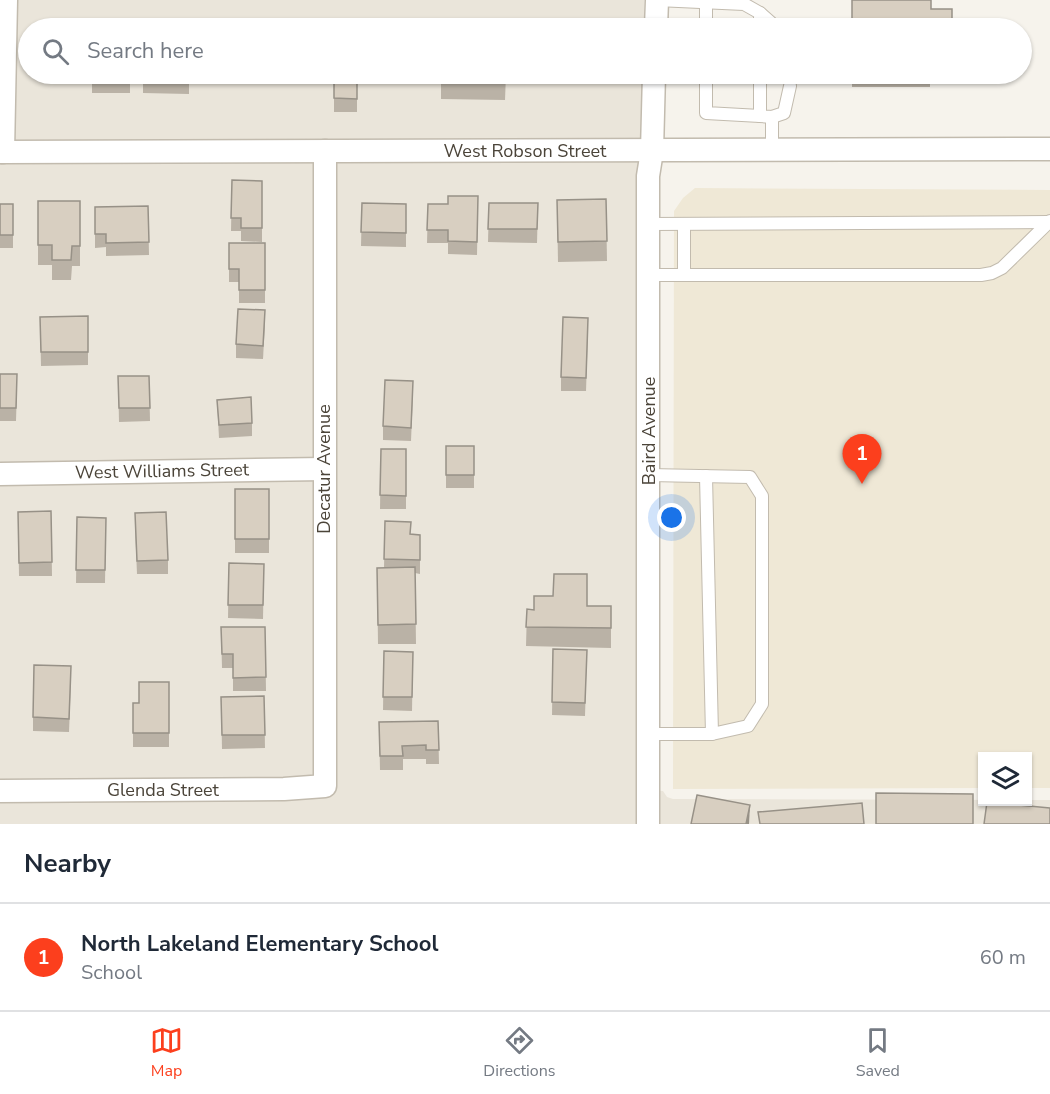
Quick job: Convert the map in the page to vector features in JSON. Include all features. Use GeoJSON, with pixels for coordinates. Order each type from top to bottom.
{"type":"FeatureCollection","features":[{"type":"Feature","properties":{"kind":"street"},"geometry":{"type":"LineString","coordinates":[[1,152],[6,0]]}},
{"type":"Feature","properties":{"kind":"street"},"geometry":{"type":"LineString","coordinates":[[656,18],[657,0]]}},
{"type":"Feature","properties":{"kind":"street","name":"Baird Avenue"},"geometry":{"type":"LineString","coordinates":[[648,824],[648,176],[652,151],[654,84]]}},
{"type":"Feature","properties":{"kind":"street","name":"West Robson Street"},"geometry":{"type":"LineString","coordinates":[[1,152],[1050,150]]}},
{"type":"Feature","properties":{"kind":"street","name":"Decatur Avenue"},"geometry":{"type":"LineString","coordinates":[[325,151],[325,786]]}},
{"type":"Feature","properties":{"kind":"street","name":"West Williams Street"},"geometry":{"type":"LineString","coordinates":[[0,474],[324,469]]}},
{"type":"Feature","properties":{"kind":"street","name":"Glenda Street"},"geometry":{"type":"LineString","coordinates":[[0,791],[284,789],[325,786]]}},
{"type":"Feature","properties":{"kind":"lane"},"geometry":{"type":"LineString","coordinates":[[657,0],[744,4],[766,18]]}},
{"type":"Feature","properties":{"kind":"lane"},"geometry":{"type":"LineString","coordinates":[[706,1],[706,18]]}},
{"type":"Feature","properties":{"kind":"lane"},"geometry":{"type":"LineString","coordinates":[[760,13],[760,18]]}},
{"type":"Feature","properties":{"kind":"lane"},"geometry":{"type":"LineString","coordinates":[[706,84],[706,113],[766,117],[784,113],[790,86]]}},
{"type":"Feature","properties":{"kind":"lane"},"geometry":{"type":"LineString","coordinates":[[761,84],[772,150]]}},
{"type":"Feature","properties":{"kind":"lane"},"geometry":{"type":"LineString","coordinates":[[648,224],[1050,222]]}},
{"type":"Feature","properties":{"kind":"lane"},"geometry":{"type":"LineString","coordinates":[[649,275],[981,275],[1002,268],[1050,222]]}},
{"type":"Feature","properties":{"kind":"lane"},"geometry":{"type":"LineString","coordinates":[[684,225],[684,274]]}},
{"type":"Feature","properties":{"kind":"lane"},"geometry":{"type":"LineString","coordinates":[[648,734],[712,734],[748,726],[762,704],[762,496],[750,477],[649,475]]}},
{"type":"Feature","properties":{"kind":"lane"},"geometry":{"type":"LineString","coordinates":[[706,476],[712,734]]}},
{"type":"Feature","properties":{"kind":"shaded area"},"geometry":{"type":"Polygon","coordinates":[[[0,0],[644,0],[644,18],[18,18],[18,84],[645,84],[651,790],[663,791],[667,797],[673,799],[978,800],[978,806],[1032,806],[1032,800],[1050,800],[1050,824],[0,824],[0,0]]]}},
{"type":"Feature","properties":{"kind":"shaded area"},"geometry":{"type":"Polygon","coordinates":[[[695,188],[1050,190],[1050,788],[1032,788],[1032,752],[978,752],[978,788],[673,789],[674,211],[683,198],[695,188]]]}},
{"type":"Feature","properties":{"kind":"building"},"geometry":{"type":"Polygon","coordinates":[[[852,0],[931,0],[931,9],[952,9],[952,18],[852,18],[852,0]]]}},
{"type":"Feature","properties":{"kind":"building"},"geometry":{"type":"Polygon","coordinates":[[[334,84],[357,84],[357,99],[334,98],[334,84]]]}},
{"type":"Feature","properties":{"kind":"building"},"geometry":{"type":"Polygon","coordinates":[[[232,180],[262,181],[262,228],[241,228],[241,218],[231,218],[232,180]]]}},
{"type":"Feature","properties":{"kind":"building"},"geometry":{"type":"Polygon","coordinates":[[[448,196],[478,196],[477,242],[448,241],[448,230],[427,230],[428,204],[448,204],[448,196]]]}},
{"type":"Feature","properties":{"kind":"building"},"geometry":{"type":"Polygon","coordinates":[[[606,199],[607,241],[558,242],[557,200],[606,199]]]}},
{"type":"Feature","properties":{"kind":"building"},"geometry":{"type":"Polygon","coordinates":[[[38,201],[80,201],[80,246],[72,246],[71,260],[52,260],[52,245],[38,245],[38,201]]]}},
{"type":"Feature","properties":{"kind":"building"},"geometry":{"type":"Polygon","coordinates":[[[362,203],[406,204],[406,233],[361,232],[362,203]]]}},
{"type":"Feature","properties":{"kind":"building"},"geometry":{"type":"Polygon","coordinates":[[[489,203],[538,203],[537,229],[488,229],[489,203]]]}},
{"type":"Feature","properties":{"kind":"building"},"geometry":{"type":"Polygon","coordinates":[[[0,204],[13,204],[13,235],[0,235],[0,204]]]}},
{"type":"Feature","properties":{"kind":"building"},"geometry":{"type":"Polygon","coordinates":[[[148,206],[149,242],[106,243],[106,234],[95,234],[95,207],[148,206]]]}},
{"type":"Feature","properties":{"kind":"building"},"geometry":{"type":"Polygon","coordinates":[[[229,243],[265,243],[265,290],[239,290],[239,269],[229,269],[229,243]]]}},
{"type":"Feature","properties":{"kind":"building"},"geometry":{"type":"Polygon","coordinates":[[[238,309],[265,310],[263,346],[236,344],[238,309]]]}},
{"type":"Feature","properties":{"kind":"building"},"geometry":{"type":"Polygon","coordinates":[[[88,316],[88,352],[41,352],[40,317],[88,316]]]}},
{"type":"Feature","properties":{"kind":"building"},"geometry":{"type":"Polygon","coordinates":[[[563,317],[588,318],[586,378],[561,377],[563,317]]]}},
{"type":"Feature","properties":{"kind":"building"},"geometry":{"type":"Polygon","coordinates":[[[0,374],[17,374],[16,408],[0,408],[0,374]]]}},
{"type":"Feature","properties":{"kind":"building"},"geometry":{"type":"Polygon","coordinates":[[[118,376],[149,376],[150,408],[119,408],[118,376]]]}},
{"type":"Feature","properties":{"kind":"building"},"geometry":{"type":"Polygon","coordinates":[[[385,380],[413,381],[411,428],[383,426],[385,380]]]}},
{"type":"Feature","properties":{"kind":"building"},"geometry":{"type":"Polygon","coordinates":[[[251,397],[252,423],[219,425],[217,400],[251,397]]]}},
{"type":"Feature","properties":{"kind":"building"},"geometry":{"type":"Polygon","coordinates":[[[446,446],[474,446],[474,475],[446,475],[446,446]]]}},
{"type":"Feature","properties":{"kind":"building"},"geometry":{"type":"Polygon","coordinates":[[[381,449],[406,449],[406,496],[380,495],[381,449]]]}},
{"type":"Feature","properties":{"kind":"building"},"geometry":{"type":"Polygon","coordinates":[[[235,489],[269,489],[269,539],[235,539],[235,489]]]}},
{"type":"Feature","properties":{"kind":"building"},"geometry":{"type":"Polygon","coordinates":[[[51,511],[52,562],[19,563],[18,512],[51,511]]]}},
{"type":"Feature","properties":{"kind":"building"},"geometry":{"type":"Polygon","coordinates":[[[166,512],[168,560],[137,561],[135,513],[166,512]]]}},
{"type":"Feature","properties":{"kind":"building"},"geometry":{"type":"Polygon","coordinates":[[[77,517],[106,518],[105,570],[76,570],[77,517]]]}},
{"type":"Feature","properties":{"kind":"building"},"geometry":{"type":"Polygon","coordinates":[[[385,521],[411,522],[410,534],[420,535],[420,560],[384,559],[385,521]]]}},
{"type":"Feature","properties":{"kind":"building"},"geometry":{"type":"Polygon","coordinates":[[[229,563],[264,564],[263,605],[228,605],[229,563]]]}},
{"type":"Feature","properties":{"kind":"building"},"geometry":{"type":"Polygon","coordinates":[[[415,567],[416,624],[378,625],[377,568],[415,567]]]}},
{"type":"Feature","properties":{"kind":"building"},"geometry":{"type":"Polygon","coordinates":[[[554,574],[587,574],[587,606],[611,606],[611,628],[526,627],[527,609],[534,610],[534,596],[553,596],[554,574]]]}},
{"type":"Feature","properties":{"kind":"building"},"geometry":{"type":"Polygon","coordinates":[[[221,627],[265,627],[266,677],[233,678],[233,654],[222,654],[221,627]]]}},
{"type":"Feature","properties":{"kind":"building"},"geometry":{"type":"Polygon","coordinates":[[[553,649],[587,650],[585,703],[552,702],[553,649]]]}},
{"type":"Feature","properties":{"kind":"building"},"geometry":{"type":"Polygon","coordinates":[[[384,651],[413,652],[412,697],[383,697],[384,651]]]}},
{"type":"Feature","properties":{"kind":"building"},"geometry":{"type":"Polygon","coordinates":[[[34,665],[71,666],[69,719],[33,717],[34,665]]]}},
{"type":"Feature","properties":{"kind":"building"},"geometry":{"type":"Polygon","coordinates":[[[139,682],[169,682],[169,733],[133,733],[133,703],[139,703],[139,682]]]}},
{"type":"Feature","properties":{"kind":"building"},"geometry":{"type":"Polygon","coordinates":[[[264,696],[265,735],[222,735],[221,697],[264,696]]]}},
{"type":"Feature","properties":{"kind":"building"},"geometry":{"type":"Polygon","coordinates":[[[438,721],[439,750],[426,750],[426,745],[402,746],[403,756],[380,756],[379,722],[438,721]]]}},
{"type":"Feature","properties":{"kind":"building"},"geometry":{"type":"Polygon","coordinates":[[[876,793],[973,794],[973,824],[876,824],[876,793]]]}},
{"type":"Feature","properties":{"kind":"building"},"geometry":{"type":"Polygon","coordinates":[[[697,795],[750,805],[746,824],[691,824],[697,795]]]}},
{"type":"Feature","properties":{"kind":"building"},"geometry":{"type":"Polygon","coordinates":[[[862,803],[864,824],[760,824],[758,812],[862,803]]]}},
{"type":"Feature","properties":{"kind":"building"},"geometry":{"type":"Polygon","coordinates":[[[986,806],[1050,808],[1050,824],[984,824],[986,806]]]}},
{"type":"Feature","properties":{"kind":"place","name":"North Lakeland Elementary School"},"geometry":{"type":"Point","coordinates":[862,484]}}]}
